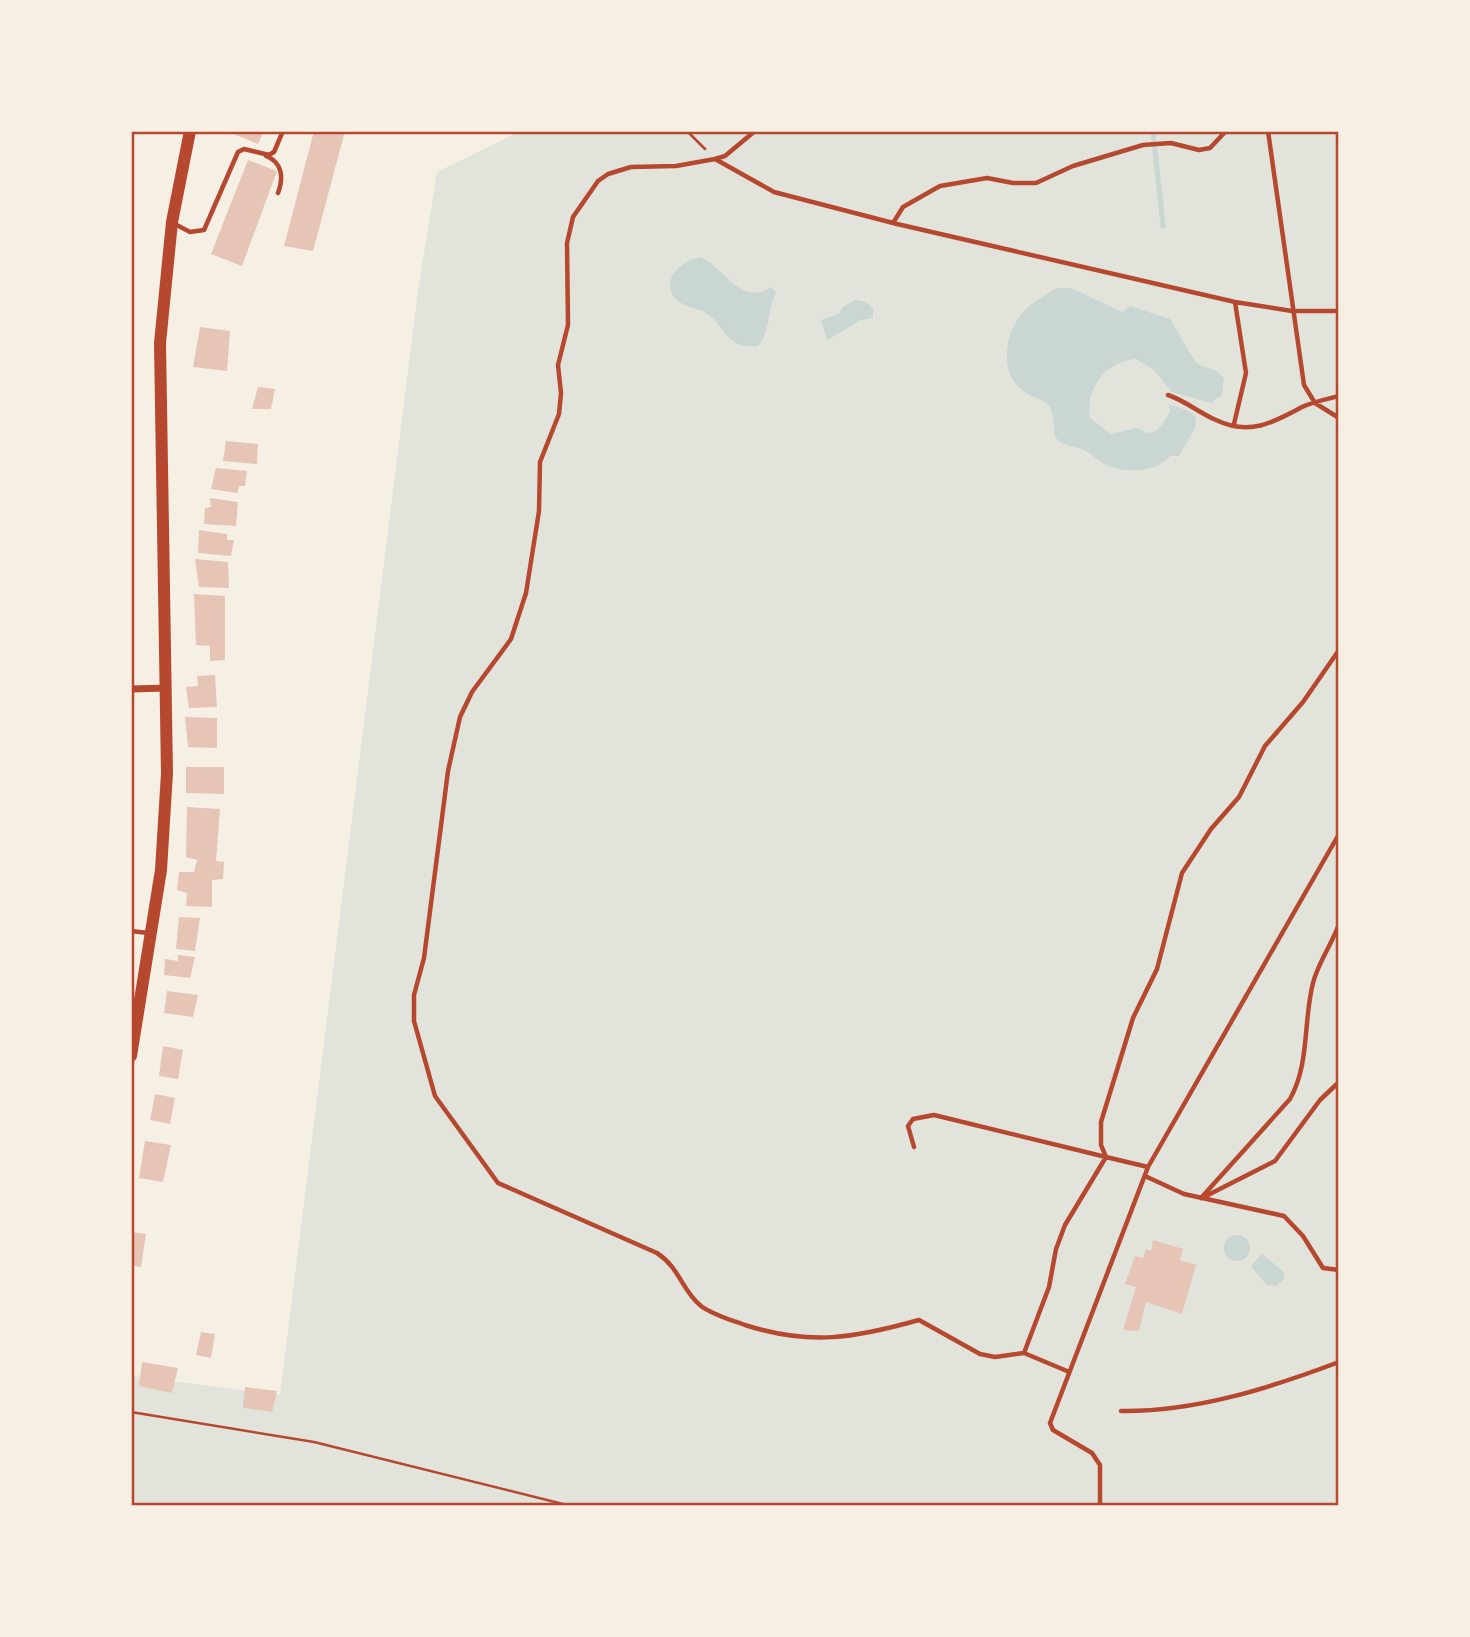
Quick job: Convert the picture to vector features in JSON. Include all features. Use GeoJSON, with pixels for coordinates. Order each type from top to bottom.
{"type":"FeatureCollection","features":[{"type":"Feature","properties":{"kind":"main road"},"geometry":{"type":"LineString","coordinates":[[131,1056],[137,988],[152,934],[165,801],[168,688],[160,343],[172,222],[190,131]]}},
{"type":"Feature","properties":{"kind":"street"},"geometry":{"type":"LineString","coordinates":[[131,689],[168,688]]}},
{"type":"Feature","properties":{"kind":"lane"},"geometry":{"type":"LineString","coordinates":[[265,155],[274,152],[283,131]]}},
{"type":"Feature","properties":{"kind":"lane"},"geometry":{"type":"LineString","coordinates":[[755,131],[725,156],[715,159],[676,166],[631,167],[607,174],[598,181],[579,206],[569,229],[568,326],[558,365],[561,393],[559,414],[540,462],[538,511],[526,593],[511,639],[466,704],[448,771],[424,958],[414,995],[414,1021],[429,1084],[440,1107],[498,1183],[657,1253],[678,1271],[694,1298],[712,1312],[789,1337],[821,1339],[849,1338],[919,1321],[980,1353],[995,1357],[1024,1353],[1067,1371]]}},
{"type":"Feature","properties":{"kind":"lane"},"geometry":{"type":"LineString","coordinates":[[893,223],[903,207],[940,186],[987,178],[1024,185],[1036,183],[1088,161],[1150,144],[1171,143],[1199,150],[1210,148],[1226,131]]}},
{"type":"Feature","properties":{"kind":"lane"},"geometry":{"type":"LineString","coordinates":[[1268,131],[1304,385],[1315,403],[1339,418]]}},
{"type":"Feature","properties":{"kind":"lane"},"geometry":{"type":"LineString","coordinates":[[172,222],[190,232],[204,230],[238,152],[250,150],[273,158],[280,169],[278,192]]}},
{"type":"Feature","properties":{"kind":"lane"},"geometry":{"type":"LineString","coordinates":[[715,159],[774,192],[893,223],[1235,302],[1292,311],[1339,311]]}},
{"type":"Feature","properties":{"kind":"lane"},"geometry":{"type":"LineString","coordinates":[[1234,424],[1243,397],[1246,373],[1235,302]]}},
{"type":"Feature","properties":{"kind":"lane"},"geometry":{"type":"LineString","coordinates":[[1168,395],[1182,400],[1218,422],[1246,429],[1263,427],[1315,403],[1339,396]]}},
{"type":"Feature","properties":{"kind":"lane"},"geometry":{"type":"LineString","coordinates":[[1106,1157],[1101,1145],[1101,1122],[1133,1018],[1157,969],[1182,873],[1211,829],[1239,797],[1265,746],[1303,702],[1339,650]]}},
{"type":"Feature","properties":{"kind":"lane"},"geometry":{"type":"LineString","coordinates":[[1100,1506],[1100,1465],[1092,1453],[1053,1430],[1050,1423],[1067,1371],[1148,1167],[1339,834]]}},
{"type":"Feature","properties":{"kind":"lane"},"geometry":{"type":"LineString","coordinates":[[1202,1198],[1290,1099],[1296,1087],[1307,1041],[1313,980],[1339,924]]}},
{"type":"Feature","properties":{"kind":"lane"},"geometry":{"type":"LineString","coordinates":[[131,931],[152,934]]}},
{"type":"Feature","properties":{"kind":"lane"},"geometry":{"type":"LineString","coordinates":[[1202,1198],[1275,1161],[1320,1101],[1339,1082]]}},
{"type":"Feature","properties":{"kind":"lane"},"geometry":{"type":"LineString","coordinates":[[914,1147],[908,1126],[913,1119],[934,1115],[1148,1167]]}},
{"type":"Feature","properties":{"kind":"lane"},"geometry":{"type":"LineString","coordinates":[[1024,1353],[1049,1287],[1056,1249],[1065,1225],[1106,1157]]}},
{"type":"Feature","properties":{"kind":"lane"},"geometry":{"type":"LineString","coordinates":[[1144,1176],[1184,1194],[1284,1216],[1303,1236],[1323,1268],[1339,1270]]}},
{"type":"Feature","properties":{"kind":"lane"},"geometry":{"type":"LineString","coordinates":[[1121,1411],[1160,1411],[1199,1403],[1267,1386],[1339,1362]]}},
{"type":"Feature","properties":{"kind":"path"},"geometry":{"type":"LineString","coordinates":[[687,131],[715,159]]}},
{"type":"Feature","properties":{"kind":"path"},"geometry":{"type":"LineString","coordinates":[[131,1412],[314,1442],[571,1506]]}},
{"type":"Feature","properties":{"kind":"shaded area"},"geometry":{"type":"Polygon","coordinates":[[[520,131],[1339,131],[1339,1506],[131,1506],[132,1376],[280,1395],[418,291],[437,172],[520,131]]]}},
{"type":"Feature","properties":{"kind":"shaded area"},"geometry":{"type":"Polygon","coordinates":[[[700,257],[742,289],[760,292],[771,287],[776,292],[765,334],[758,346],[747,346],[733,341],[706,313],[684,305],[674,296],[670,289],[673,275],[684,263],[700,257]]]}},
{"type":"Feature","properties":{"kind":"shaded area"},"geometry":{"type":"Polygon","coordinates":[[[1056,288],[1071,288],[1122,312],[1130,306],[1170,319],[1196,363],[1218,372],[1224,378],[1222,395],[1211,403],[1172,392],[1154,370],[1136,359],[1115,365],[1094,387],[1089,407],[1090,418],[1111,434],[1136,428],[1148,433],[1157,431],[1170,412],[1169,404],[1189,411],[1196,417],[1195,428],[1179,456],[1170,456],[1150,468],[1124,470],[1108,466],[1084,450],[1065,444],[1055,437],[1049,406],[1017,385],[1008,369],[1007,350],[1012,331],[1021,315],[1037,300],[1056,288]]]}},
{"type":"Feature","properties":{"kind":"shaded area"},"geometry":{"type":"Polygon","coordinates":[[[855,300],[866,302],[873,309],[873,318],[861,320],[827,340],[821,320],[839,314],[843,307],[855,300]]]}},
{"type":"Feature","properties":{"kind":"shaded area"},"geometry":{"type":"Polygon","coordinates":[[[1237,1235],[1246,1239],[1250,1248],[1246,1257],[1237,1261],[1228,1257],[1224,1248],[1228,1239],[1237,1235]]]}},
{"type":"Feature","properties":{"kind":"shaded area"},"geometry":{"type":"Polygon","coordinates":[[[1262,1254],[1284,1272],[1284,1278],[1277,1286],[1267,1285],[1251,1266],[1262,1254]]]}},
{"type":"Feature","properties":{"kind":"building"},"geometry":{"type":"Polygon","coordinates":[[[235,131],[264,131],[258,144],[234,134],[235,131]]]}},
{"type":"Feature","properties":{"kind":"building"},"geometry":{"type":"Polygon","coordinates":[[[314,131],[345,131],[313,251],[284,246],[314,131]]]}},
{"type":"Feature","properties":{"kind":"building"},"geometry":{"type":"Polygon","coordinates":[[[248,160],[277,171],[242,266],[211,254],[248,160]]]}},
{"type":"Feature","properties":{"kind":"building"},"geometry":{"type":"Polygon","coordinates":[[[200,327],[230,331],[227,371],[193,367],[200,327]]]}},
{"type":"Feature","properties":{"kind":"building"},"geometry":{"type":"Polygon","coordinates":[[[258,387],[275,389],[271,409],[252,409],[258,387]]]}},
{"type":"Feature","properties":{"kind":"building"},"geometry":{"type":"Polygon","coordinates":[[[226,441],[258,444],[257,464],[223,461],[226,441]]]}},
{"type":"Feature","properties":{"kind":"building"},"geometry":{"type":"Polygon","coordinates":[[[216,468],[247,471],[245,486],[239,486],[237,493],[211,489],[216,468]]]}},
{"type":"Feature","properties":{"kind":"building"},"geometry":{"type":"Polygon","coordinates":[[[210,498],[238,502],[236,526],[204,524],[205,508],[211,507],[210,498]]]}},
{"type":"Feature","properties":{"kind":"building"},"geometry":{"type":"Polygon","coordinates":[[[199,530],[227,534],[227,540],[234,540],[231,556],[198,553],[199,530]]]}},
{"type":"Feature","properties":{"kind":"building"},"geometry":{"type":"Polygon","coordinates":[[[195,559],[228,562],[229,588],[199,587],[195,559]]]}},
{"type":"Feature","properties":{"kind":"building"},"geometry":{"type":"Polygon","coordinates":[[[194,594],[225,596],[225,660],[210,661],[210,646],[196,645],[194,594]]]}},
{"type":"Feature","properties":{"kind":"building"},"geometry":{"type":"Polygon","coordinates":[[[215,675],[217,707],[189,708],[186,687],[198,686],[197,676],[215,675]]]}},
{"type":"Feature","properties":{"kind":"building"},"geometry":{"type":"Polygon","coordinates":[[[185,717],[217,718],[217,748],[188,747],[185,717]]]}},
{"type":"Feature","properties":{"kind":"building"},"geometry":{"type":"Polygon","coordinates":[[[186,767],[224,767],[224,794],[186,793],[186,767]]]}},
{"type":"Feature","properties":{"kind":"building"},"geometry":{"type":"Polygon","coordinates":[[[187,807],[220,809],[216,861],[224,862],[223,879],[212,880],[212,907],[186,906],[187,893],[177,890],[179,872],[194,872],[197,860],[186,857],[187,807]]]}},
{"type":"Feature","properties":{"kind":"building"},"geometry":{"type":"Polygon","coordinates":[[[179,917],[200,918],[195,951],[176,949],[179,917]]]}},
{"type":"Feature","properties":{"kind":"building"},"geometry":{"type":"Polygon","coordinates":[[[178,955],[195,957],[190,978],[164,975],[165,959],[178,961],[178,955]]]}},
{"type":"Feature","properties":{"kind":"building"},"geometry":{"type":"Polygon","coordinates":[[[167,991],[198,995],[193,1017],[164,1013],[167,991]]]}},
{"type":"Feature","properties":{"kind":"building"},"geometry":{"type":"Polygon","coordinates":[[[163,1046],[183,1050],[178,1079],[159,1076],[163,1046]]]}},
{"type":"Feature","properties":{"kind":"building"},"geometry":{"type":"Polygon","coordinates":[[[155,1094],[175,1098],[170,1124],[150,1120],[155,1094]]]}},
{"type":"Feature","properties":{"kind":"building"},"geometry":{"type":"Polygon","coordinates":[[[145,1141],[171,1145],[163,1182],[139,1178],[145,1141]]]}},
{"type":"Feature","properties":{"kind":"building"},"geometry":{"type":"Polygon","coordinates":[[[131,1232],[146,1234],[141,1267],[131,1265],[131,1232]]]}},
{"type":"Feature","properties":{"kind":"building"},"geometry":{"type":"Polygon","coordinates":[[[1153,1240],[1183,1249],[1180,1260],[1196,1265],[1182,1314],[1146,1302],[1139,1331],[1123,1330],[1136,1287],[1125,1284],[1135,1256],[1143,1258],[1146,1249],[1151,1251],[1153,1240]]]}},
{"type":"Feature","properties":{"kind":"building"},"geometry":{"type":"Polygon","coordinates":[[[201,1332],[215,1334],[211,1358],[196,1355],[201,1332]]]}},
{"type":"Feature","properties":{"kind":"building"},"geometry":{"type":"Polygon","coordinates":[[[142,1362],[178,1368],[172,1393],[139,1386],[142,1362]]]}},
{"type":"Feature","properties":{"kind":"building"},"geometry":{"type":"Polygon","coordinates":[[[245,1387],[277,1391],[272,1412],[243,1408],[245,1387]]]}},
{"type":"Feature","properties":{"kind":"waterway"},"geometry":{"type":"LineString","coordinates":[[1153,131],[1163,226]]}}]}
